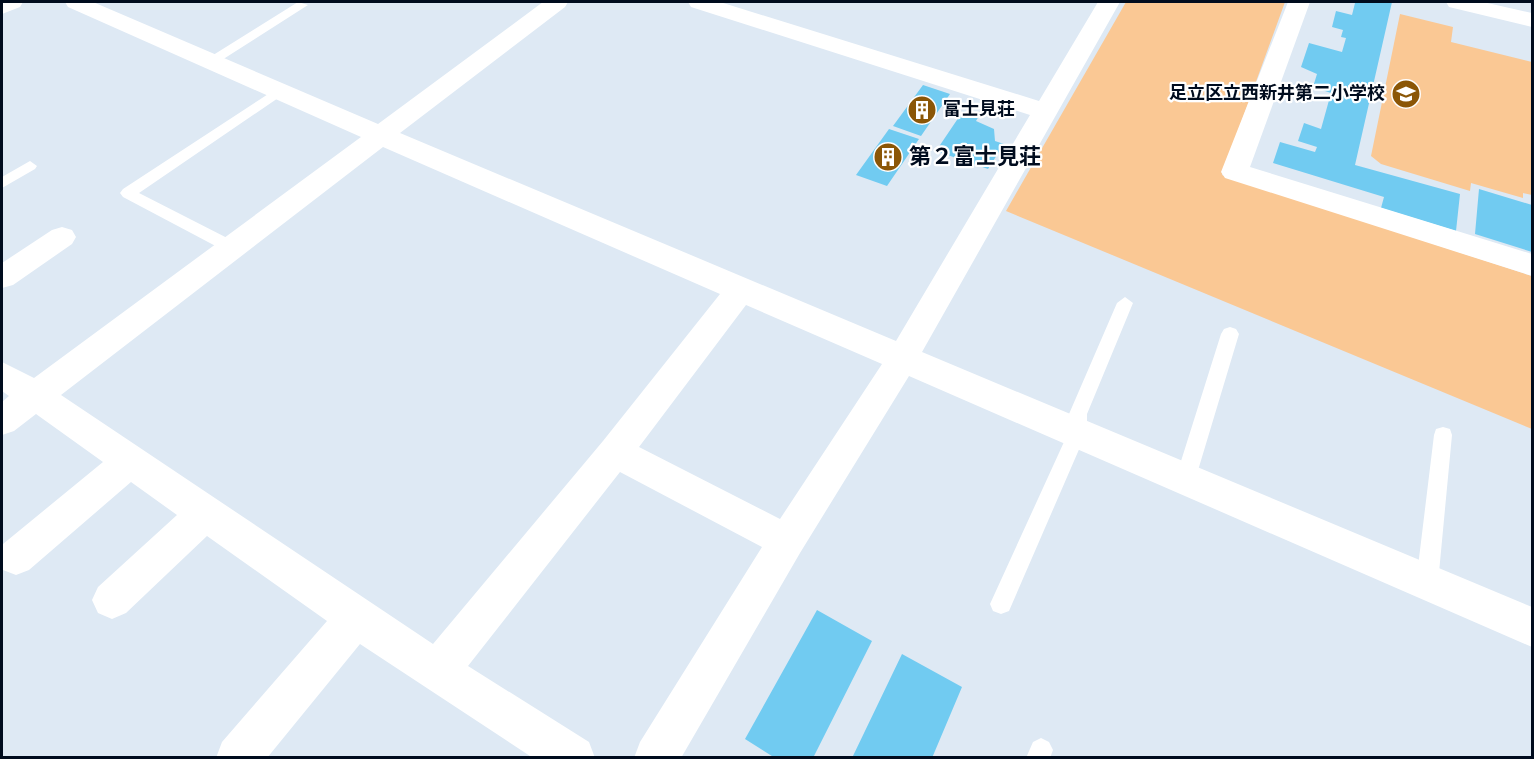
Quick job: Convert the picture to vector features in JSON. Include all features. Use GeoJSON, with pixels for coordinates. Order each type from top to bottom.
{"type":"FeatureCollection","features":[{"type":"Feature","properties":{"kind":"street"},"geometry":{"type":"LineString","coordinates":[[2,7],[12,2]]}},
{"type":"Feature","properties":{"kind":"street"},"geometry":{"type":"LineString","coordinates":[[76,2],[209,62],[903,356],[1533,627]]}},
{"type":"Feature","properties":{"kind":"street"},"geometry":{"type":"LineString","coordinates":[[2,421],[557,2]]}},
{"type":"Feature","properties":{"kind":"street"},"geometry":{"type":"LineString","coordinates":[[699,2],[1044,111]]}},
{"type":"Feature","properties":{"kind":"street"},"geometry":{"type":"LineString","coordinates":[[656,758],[787,541],[903,356],[1109,2]]}},
{"type":"Feature","properties":{"kind":"street"},"geometry":{"type":"LineString","coordinates":[[1299,2],[1235,172],[1533,266]]}},
{"type":"Feature","properties":{"kind":"street"},"geometry":{"type":"LineString","coordinates":[[1457,2],[1533,20]]}},
{"type":"Feature","properties":{"kind":"street"},"geometry":{"type":"LineString","coordinates":[[2,277],[62,237]]}},
{"type":"Feature","properties":{"kind":"street"},"geometry":{"type":"LineString","coordinates":[[437,672],[615,452],[742,288]]}},
{"type":"Feature","properties":{"kind":"street"},"geometry":{"type":"LineString","coordinates":[[2,375],[36,396],[356,618],[573,758]]}},
{"type":"Feature","properties":{"kind":"street"},"geometry":{"type":"LineString","coordinates":[[615,452],[787,541]]}},
{"type":"Feature","properties":{"kind":"street"},"geometry":{"type":"LineString","coordinates":[[16,557],[130,461]]}},
{"type":"Feature","properties":{"kind":"street"},"geometry":{"type":"LineString","coordinates":[[112,600],[205,513]]}},
{"type":"Feature","properties":{"kind":"street"},"geometry":{"type":"LineString","coordinates":[[238,758],[356,618]]}},
{"type":"Feature","properties":{"kind":"lane"},"geometry":{"type":"LineString","coordinates":[[209,62],[302,5]]}},
{"type":"Feature","properties":{"kind":"lane"},"geometry":{"type":"LineString","coordinates":[[231,247],[128,193],[279,91]]}},
{"type":"Feature","properties":{"kind":"lane"},"geometry":{"type":"LineString","coordinates":[[2,183],[30,166]]}},
{"type":"Feature","properties":{"kind":"lane"},"geometry":{"type":"LineString","coordinates":[[1001,604],[1078,431],[1078,414],[1125,303]]}},
{"type":"Feature","properties":{"kind":"lane"},"geometry":{"type":"LineString","coordinates":[[1186,477],[1230,334]]}},
{"type":"Feature","properties":{"kind":"lane"},"geometry":{"type":"LineString","coordinates":[[1427,583],[1443,435]]}},
{"type":"Feature","properties":{"kind":"shaded area"},"geometry":{"type":"Polygon","coordinates":[[[1126,2],[1285,2],[1222,175],[1532,276],[1532,429],[1006,211],[1126,2]]]}},
{"type":"Feature","properties":{"kind":"shaded area"},"geometry":{"type":"Polygon","coordinates":[[[1400,14],[1453,27],[1451,42],[1532,62],[1532,195],[1523,193],[1523,198],[1471,183],[1470,191],[1381,164],[1371,156],[1400,14]]]}},
{"type":"Feature","properties":{"kind":"building"},"geometry":{"type":"Polygon","coordinates":[[[1350,2],[1392,2],[1355,165],[1460,194],[1456,231],[1381,208],[1384,197],[1273,163],[1280,142],[1315,152],[1317,147],[1298,141],[1304,123],[1321,129],[1331,93],[1313,87],[1317,74],[1301,67],[1309,43],[1342,52],[1346,38],[1341,37],[1343,30],[1332,27],[1336,11],[1352,15],[1355,3],[1350,2]]]}},
{"type":"Feature","properties":{"kind":"building","name":"富士見荘"},"geometry":{"type":"Polygon","coordinates":[[[923,85],[950,94],[921,136],[893,126],[923,85]]]}},
{"type":"Feature","properties":{"kind":"building"},"geometry":{"type":"Polygon","coordinates":[[[963,111],[979,116],[976,121],[994,129],[995,141],[1004,144],[988,169],[936,151],[963,111]]]}},
{"type":"Feature","properties":{"kind":"building","name":"第２富士見荘"},"geometry":{"type":"Polygon","coordinates":[[[889,129],[919,139],[887,186],[856,175],[889,129]]]}},
{"type":"Feature","properties":{"kind":"building"},"geometry":{"type":"Polygon","coordinates":[[[1479,189],[1532,205],[1532,252],[1475,234],[1479,189]]]}},
{"type":"Feature","properties":{"kind":"building"},"geometry":{"type":"Polygon","coordinates":[[[817,610],[872,641],[813,758],[775,758],[745,739],[817,610]]]}},
{"type":"Feature","properties":{"kind":"building"},"geometry":{"type":"Polygon","coordinates":[[[902,654],[962,687],[932,758],[852,758],[902,654]]]}},
{"type":"Feature","properties":{"kind":"place","name":"足立区立西新井第二小学校"},"geometry":{"type":"Point","coordinates":[1406,94]}},
{"type":"Feature","properties":{"kind":"place","name":"富士見荘"},"geometry":{"type":"Point","coordinates":[922,110]}},
{"type":"Feature","properties":{"kind":"place","name":"第２富士見荘"},"geometry":{"type":"Point","coordinates":[888,157]}}]}
